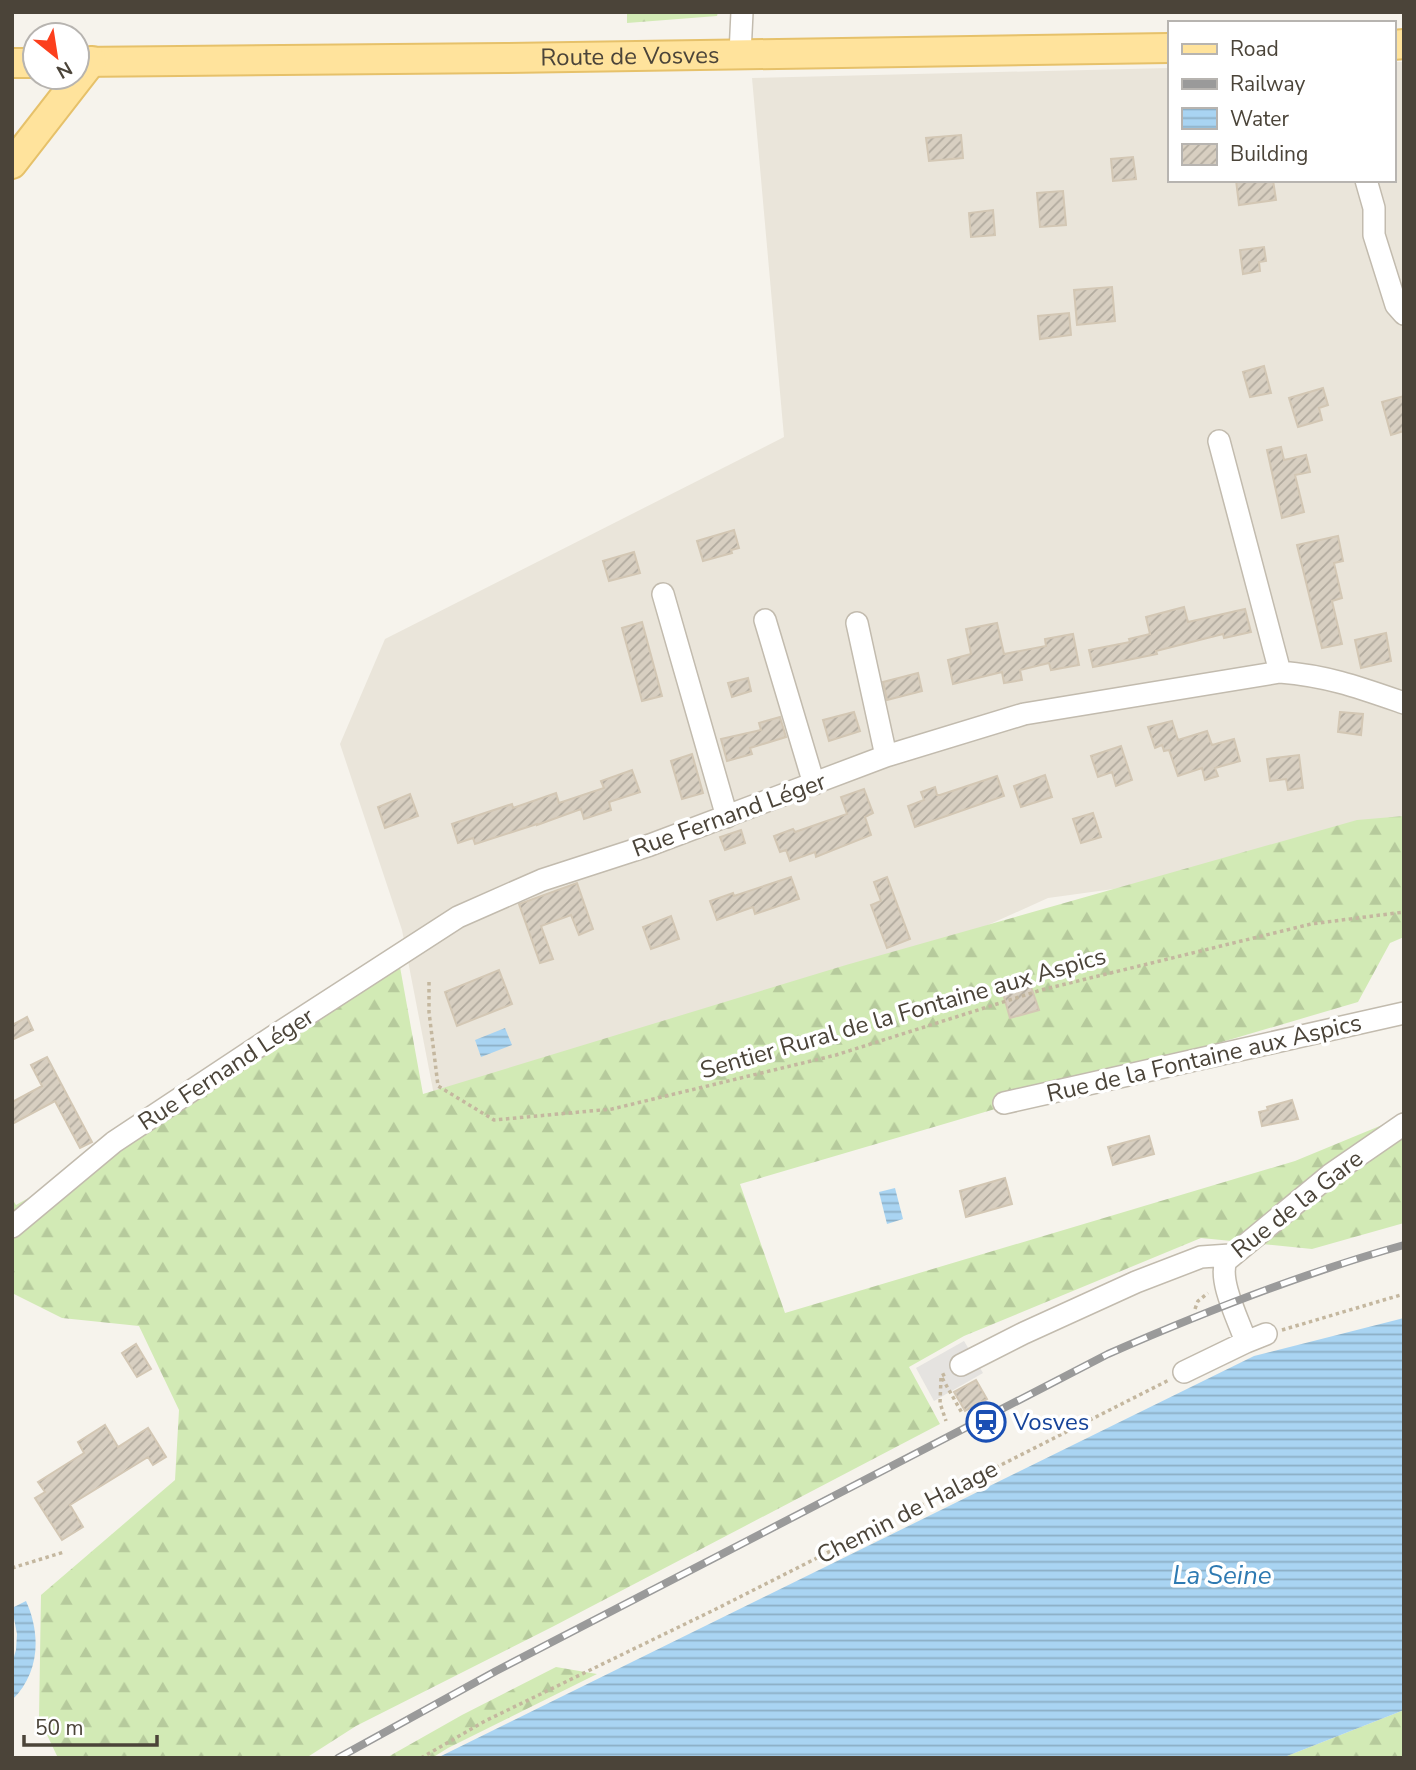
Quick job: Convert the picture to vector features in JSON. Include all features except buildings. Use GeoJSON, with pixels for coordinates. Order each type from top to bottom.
{"type":"FeatureCollection","features":[{"type":"Feature","properties":{"kind":"main road","name":"Route de Vosves"},"geometry":{"type":"LineString","coordinates":[[91,62],[1168,48]]}},
{"type":"Feature","properties":{"kind":"main road"},"geometry":{"type":"LineString","coordinates":[[12,164],[64,91]]}},
{"type":"Feature","properties":{"kind":"street"},"geometry":{"type":"LineString","coordinates":[[740,54],[742,12]]}},
{"type":"Feature","properties":{"kind":"street"},"geometry":{"type":"LineString","coordinates":[[1367,182],[1374,208],[1374,235],[1396,305],[1404,314]]}},
{"type":"Feature","properties":{"kind":"street"},"geometry":{"type":"LineString","coordinates":[[1219,442],[1280,672]]}},
{"type":"Feature","properties":{"kind":"street"},"geometry":{"type":"LineString","coordinates":[[663,594],[727,817]]}},
{"type":"Feature","properties":{"kind":"street"},"geometry":{"type":"LineString","coordinates":[[765,620],[814,783]]}},
{"type":"Feature","properties":{"kind":"street"},"geometry":{"type":"LineString","coordinates":[[857,623],[886,756]]}},
{"type":"Feature","properties":{"kind":"street","name":"Rue Fernand Léger"},"geometry":{"type":"LineString","coordinates":[[12,1227],[114,1142],[458,917],[542,880],[650,845],[886,756],[1024,714],[1280,672],[1342,681],[1404,703]]}},
{"type":"Feature","properties":{"kind":"street","name":"Rue de la Fontaine aux Aspics"},"geometry":{"type":"LineString","coordinates":[[1004,1103],[1404,1013]]}},
{"type":"Feature","properties":{"kind":"street","name":"Rue de la Gare"},"geometry":{"type":"LineString","coordinates":[[1245,1342],[1224,1275],[1223,1267],[1230,1255],[1330,1174],[1404,1124]]}},
{"type":"Feature","properties":{"kind":"street"},"geometry":{"type":"LineString","coordinates":[[961,1365],[1136,1282],[1201,1257],[1230,1255]]}},
{"type":"Feature","properties":{"kind":"street"},"geometry":{"type":"LineString","coordinates":[[1184,1372],[1266,1334]]}},
{"type":"Feature","properties":{"kind":"path","name":"Sentier Rural de la Fontaine aux Aspics"},"geometry":{"type":"LineString","coordinates":[[429,982],[429,1012],[438,1086],[494,1120],[612,1110],[836,1055],[1041,990],[1311,924],[1404,912]]}},
{"type":"Feature","properties":{"kind":"path"},"geometry":{"type":"LineString","coordinates":[[1266,1334],[1404,1294]]}},
{"type":"Feature","properties":{"kind":"path","name":"Chemin de Halage"},"geometry":{"type":"LineString","coordinates":[[421,1758],[485,1721],[716,1609],[1184,1372]]}},
{"type":"Feature","properties":{"kind":"path"},"geometry":{"type":"LineString","coordinates":[[941,1376],[940,1403],[946,1421]]}},
{"type":"Feature","properties":{"kind":"path"},"geometry":{"type":"LineString","coordinates":[[950,1392],[962,1413]]}},
{"type":"Feature","properties":{"kind":"path"},"geometry":{"type":"LineString","coordinates":[[12,1567],[64,1552]]}},
{"type":"Feature","properties":{"kind":"shaded area"},"geometry":{"type":"Polygon","coordinates":[[[1395,62],[1404,62],[1404,849],[1048,898],[741,1036],[440,1126],[402,930],[340,744],[385,639],[784,437],[752,78],[1168,68],[1168,182],[1395,182],[1395,62]]]}},
{"type":"Feature","properties":{"kind":"shaded area"},"geometry":{"type":"Polygon","coordinates":[[[964,1341],[983,1373],[934,1401],[916,1368],[964,1341]]]}},
{"type":"Feature","properties":{"kind":"green space"},"geometry":{"type":"Polygon","coordinates":[[[627,12],[718,12],[717,16],[627,23],[627,12]]]}},
{"type":"Feature","properties":{"kind":"green space"},"geometry":{"type":"Polygon","coordinates":[[[1404,816],[1404,937],[1390,943],[1358,1002],[740,1184],[785,1313],[1295,1161],[1404,1116],[1404,1223],[1312,1249],[1201,1238],[964,1336],[909,1367],[940,1424],[554,1626],[356,1726],[306,1758],[58,1758],[39,1718],[41,1595],[175,1480],[179,1410],[139,1326],[62,1318],[12,1293],[12,1199],[16,1205],[135,1138],[400,967],[423,1094],[846,965],[1357,820],[1404,816]]]}},
{"type":"Feature","properties":{"kind":"green space"},"geometry":{"type":"Polygon","coordinates":[[[556,1667],[597,1674],[432,1758],[386,1758],[462,1715],[556,1667]]]}},
{"type":"Feature","properties":{"kind":"green space"},"geometry":{"type":"Polygon","coordinates":[[[1404,1710],[1404,1758],[1282,1758],[1404,1710]]]}},
{"type":"Feature","properties":{"kind":"water"},"geometry":{"type":"Polygon","coordinates":[[[505,1028],[512,1045],[481,1057],[475,1040],[505,1028]]]}},
{"type":"Feature","properties":{"kind":"water"},"geometry":{"type":"Polygon","coordinates":[[[895,1188],[903,1219],[887,1224],[879,1192],[895,1188]]]}},
{"type":"Feature","properties":{"kind":"water","name":"La Seine"},"geometry":{"type":"Polygon","coordinates":[[[1404,1318],[1404,1710],[1282,1758],[437,1758],[1254,1356],[1404,1318]]]}},
{"type":"Feature","properties":{"kind":"water"},"geometry":{"type":"Polygon","coordinates":[[[26,1601],[34,1627],[35,1653],[28,1678],[12,1700],[12,1663],[17,1634],[12,1608],[26,1601]]]}},
{"type":"Feature","properties":{"kind":"railway"},"geometry":{"type":"LineString","coordinates":[[338,1758],[496,1671],[1108,1354],[1254,1294],[1404,1245]]}},
{"type":"Feature","properties":{"kind":"place","name":"Vosves"},"geometry":{"type":"Point","coordinates":[986,1422]}}]}
